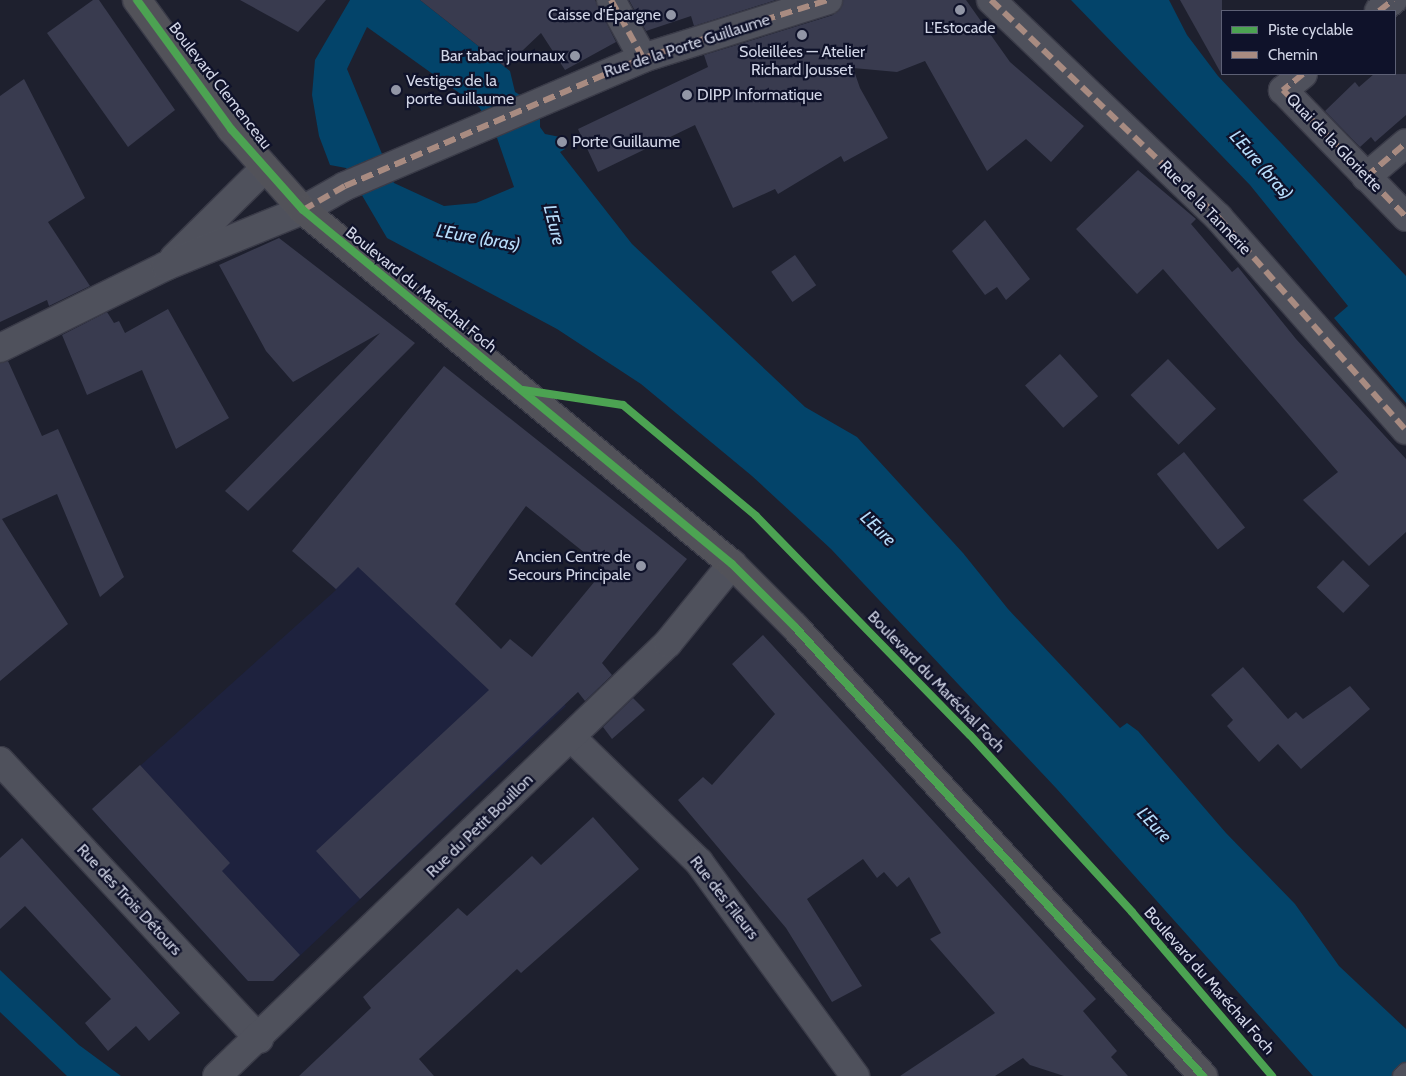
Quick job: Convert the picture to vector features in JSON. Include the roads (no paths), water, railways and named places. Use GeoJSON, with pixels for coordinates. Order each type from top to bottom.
{"type":"FeatureCollection","features":[{"type":"Feature","properties":{"kind":"main road","name":"Boulevard Clemenceau"},"geometry":{"type":"LineString","coordinates":[[137,0],[231,129],[303,210]]}},
{"type":"Feature","properties":{"kind":"main road","name":"Boulevard du Maréchal Foch"},"geometry":{"type":"LineString","coordinates":[[303,210],[732,564],[1203,1076]]}},
{"type":"Feature","properties":{"kind":"street"},"geometry":{"type":"LineString","coordinates":[[610,0],[643,58]]}},
{"type":"Feature","properties":{"kind":"street","name":"Rue de la Porte Guillaume"},"geometry":{"type":"LineString","coordinates":[[166,266],[303,210],[344,186],[542,98],[643,58],[828,0]]}},
{"type":"Feature","properties":{"kind":"street","name":"Rue de la Tannerie"},"geometry":{"type":"LineString","coordinates":[[991,0],[1218,218],[1406,430]]}},
{"type":"Feature","properties":{"kind":"street"},"geometry":{"type":"LineString","coordinates":[[1380,10],[1393,0]]}},
{"type":"Feature","properties":{"kind":"street","name":"Quai de la Gloriette"},"geometry":{"type":"LineString","coordinates":[[1293,82],[1366,177],[1406,217]]}},
{"type":"Feature","properties":{"kind":"street"},"geometry":{"type":"LineString","coordinates":[[1366,177],[1406,143]]}},
{"type":"Feature","properties":{"kind":"street"},"geometry":{"type":"LineString","coordinates":[[0,348],[166,266],[265,168]]}},
{"type":"Feature","properties":{"kind":"street","name":"Rue du Petit Bouillon"},"geometry":{"type":"LineString","coordinates":[[217,1076],[259,1039],[668,643],[732,564]]}},
{"type":"Feature","properties":{"kind":"street","name":"Rue des Fileurs"},"geometry":{"type":"LineString","coordinates":[[572,738],[699,862],[855,1076]]}},
{"type":"Feature","properties":{"kind":"street","name":"Rue des Trois Détours"},"geometry":{"type":"LineString","coordinates":[[0,761],[259,1039]]}},
{"type":"Feature","properties":{"kind":"lane"},"geometry":{"type":"LineString","coordinates":[[1401,1076],[1406,1071]]}},
{"type":"Feature","properties":{"kind":"water"},"geometry":{"type":"Polygon","coordinates":[[[350,0],[420,0],[510,71],[515,92],[540,107],[540,127],[545,134],[560,137],[565,149],[560,152],[632,244],[805,407],[857,437],[963,553],[1008,609],[1120,728],[1127,723],[1138,731],[1226,833],[1295,904],[1339,966],[1406,1029],[1406,1076],[1313,1076],[1056,788],[831,549],[752,476],[641,384],[557,329],[387,238],[346,168],[330,165],[319,136],[312,95],[315,60],[350,0]],[[367,27],[347,69],[394,183],[444,206],[476,203],[514,187],[496,135],[479,107],[367,27]]]}},
{"type":"Feature","properties":{"kind":"water","name":"L'Eure (bras)"},"geometry":{"type":"Polygon","coordinates":[[[1071,0],[1169,0],[1187,35],[1218,76],[1406,276],[1406,403],[1334,318],[1348,306],[1250,185],[1071,0]]]}},
{"type":"Feature","properties":{"kind":"water"},"geometry":{"type":"Polygon","coordinates":[[[0,970],[79,1045],[121,1076],[67,1076],[0,1012],[0,970]]]}},
{"type":"Feature","properties":{"kind":"place","name":"L'Estocade"},"geometry":{"type":"Point","coordinates":[960,10]}},
{"type":"Feature","properties":{"kind":"place","name":"Caisse d'Épargne"},"geometry":{"type":"Point","coordinates":[671,15]}},
{"type":"Feature","properties":{"kind":"place","name":"Soleillées — Atelier Richard Jousset"},"geometry":{"type":"Point","coordinates":[802,35]}},
{"type":"Feature","properties":{"kind":"place","name":"Bar tabac journaux"},"geometry":{"type":"Point","coordinates":[575,56]}},
{"type":"Feature","properties":{"kind":"place","name":"Vestiges de la porte Guillaume"},"geometry":{"type":"Point","coordinates":[396,90]}},
{"type":"Feature","properties":{"kind":"place","name":"DIPP Informatique"},"geometry":{"type":"Point","coordinates":[687,95]}},
{"type":"Feature","properties":{"kind":"place","name":"Porte Guillaume"},"geometry":{"type":"Point","coordinates":[562,142]}},
{"type":"Feature","properties":{"kind":"place","name":"Ancien Centre de Secours Principale"},"geometry":{"type":"Point","coordinates":[641,566]}},
{"type":"Feature","properties":{"kind":"water label","name":"L'Eure"},"geometry":{"type":"Point","coordinates":[554,225]}},
{"type":"Feature","properties":{"kind":"water label","name":"L'Eure"},"geometry":{"type":"Point","coordinates":[878,529]}},
{"type":"Feature","properties":{"kind":"water label","name":"L'Eure"},"geometry":{"type":"Point","coordinates":[1154,825]}}]}
